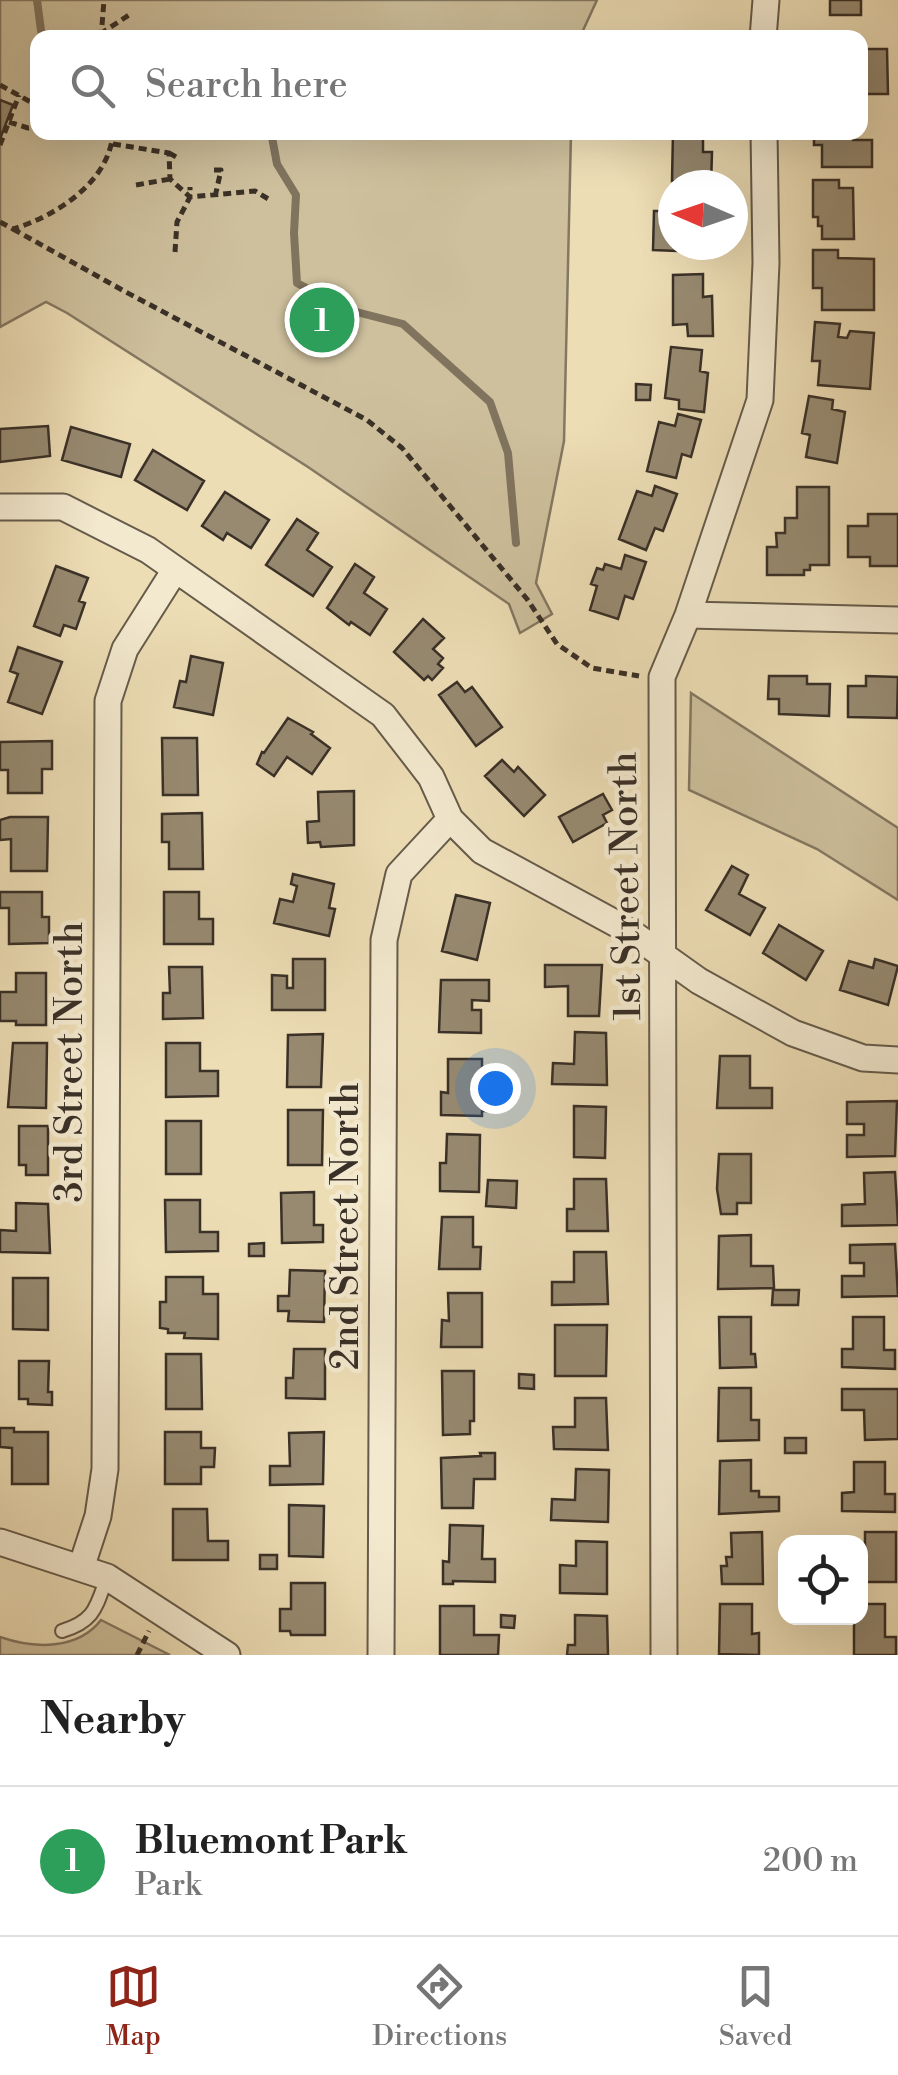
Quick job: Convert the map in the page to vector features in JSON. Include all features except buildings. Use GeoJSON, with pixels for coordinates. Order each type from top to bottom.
{"type":"FeatureCollection","features":[{"type":"Feature","properties":{"kind":"street"},"geometry":{"type":"LineString","coordinates":[[764,30],[766,0]]}},
{"type":"Feature","properties":{"kind":"street","name":"1st Street North"},"geometry":{"type":"LineString","coordinates":[[664,1655],[662,677],[688,615],[760,400],[766,263],[764,140]]}},
{"type":"Feature","properties":{"kind":"street"},"geometry":{"type":"LineString","coordinates":[[0,507],[63,507],[148,550],[383,715],[430,778],[450,819],[482,850],[626,929],[699,981],[792,1033],[863,1058],[898,1060]]}},
{"type":"Feature","properties":{"kind":"street","name":"3rd Street North"},"geometry":{"type":"LineString","coordinates":[[81,1568],[98,1516],[105,1469],[108,701],[125,648],[175,570]]}},
{"type":"Feature","properties":{"kind":"street"},"geometry":{"type":"LineString","coordinates":[[688,615],[898,620]]}},
{"type":"Feature","properties":{"kind":"street","name":"2nd Street North"},"geometry":{"type":"LineString","coordinates":[[381,1655],[384,940],[400,874],[450,819]]}},
{"type":"Feature","properties":{"kind":"street"},"geometry":{"type":"LineString","coordinates":[[0,1542],[107,1577],[227,1655]]}},
{"type":"Feature","properties":{"kind":"lane"},"geometry":{"type":"LineString","coordinates":[[62,1632],[82,1625],[94,1611],[107,1577]]}},
{"type":"Feature","properties":{"kind":"path"},"geometry":{"type":"LineString","coordinates":[[101,30],[104,0]]}},
{"type":"Feature","properties":{"kind":"path"},"geometry":{"type":"LineString","coordinates":[[109,30],[132,14]]}},
{"type":"Feature","properties":{"kind":"path"},"geometry":{"type":"LineString","coordinates":[[0,85],[30,101]]}},
{"type":"Feature","properties":{"kind":"path"},"geometry":{"type":"LineString","coordinates":[[0,145],[20,95]]}},
{"type":"Feature","properties":{"kind":"path"},"geometry":{"type":"LineString","coordinates":[[9,122],[30,128]]}},
{"type":"Feature","properties":{"kind":"path"},"geometry":{"type":"LineString","coordinates":[[13,228],[34,222],[90,186],[112,140]]}},
{"type":"Feature","properties":{"kind":"path"},"geometry":{"type":"LineString","coordinates":[[112,144],[168,153],[180,159]]}},
{"type":"Feature","properties":{"kind":"path"},"geometry":{"type":"LineString","coordinates":[[168,153],[170,178],[190,197],[255,191],[270,200]]}},
{"type":"Feature","properties":{"kind":"path"},"geometry":{"type":"LineString","coordinates":[[214,170],[221,170],[215,196]]}},
{"type":"Feature","properties":{"kind":"path"},"geometry":{"type":"LineString","coordinates":[[136,186],[170,178]]}},
{"type":"Feature","properties":{"kind":"path"},"geometry":{"type":"LineString","coordinates":[[175,252],[177,222],[190,197],[190,187]]}},
{"type":"Feature","properties":{"kind":"path"},"geometry":{"type":"LineString","coordinates":[[0,222],[367,420],[402,448],[527,598],[557,644],[592,668],[662,677]]}},
{"type":"Feature","properties":{"kind":"shaded area"},"geometry":{"type":"Polygon","coordinates":[[[0,0],[597,0],[583,30],[30,30],[30,140],[571,140],[564,441],[536,583],[552,614],[520,633],[509,604],[308,467],[67,313],[46,302],[0,327],[0,0]]]}},
{"type":"Feature","properties":{"kind":"shaded area"},"geometry":{"type":"Polygon","coordinates":[[[691,693],[898,828],[898,900],[817,849],[689,790],[691,693]]]}},
{"type":"Feature","properties":{"kind":"shaded area"},"geometry":{"type":"Polygon","coordinates":[[[101,1620],[170,1655],[0,1655],[0,1637],[27,1644],[68,1642],[101,1620]]]}},
{"type":"Feature","properties":{"kind":"waterway"},"geometry":{"type":"LineString","coordinates":[[37,0],[41,30]]}},
{"type":"Feature","properties":{"kind":"waterway"},"geometry":{"type":"LineString","coordinates":[[272,140],[277,164],[296,195],[297,283],[345,309],[403,324],[490,402],[508,453],[516,543]]}},
{"type":"Feature","properties":{"kind":"place","name":"Bluemont Park"},"geometry":{"type":"Point","coordinates":[322,320]}}]}
